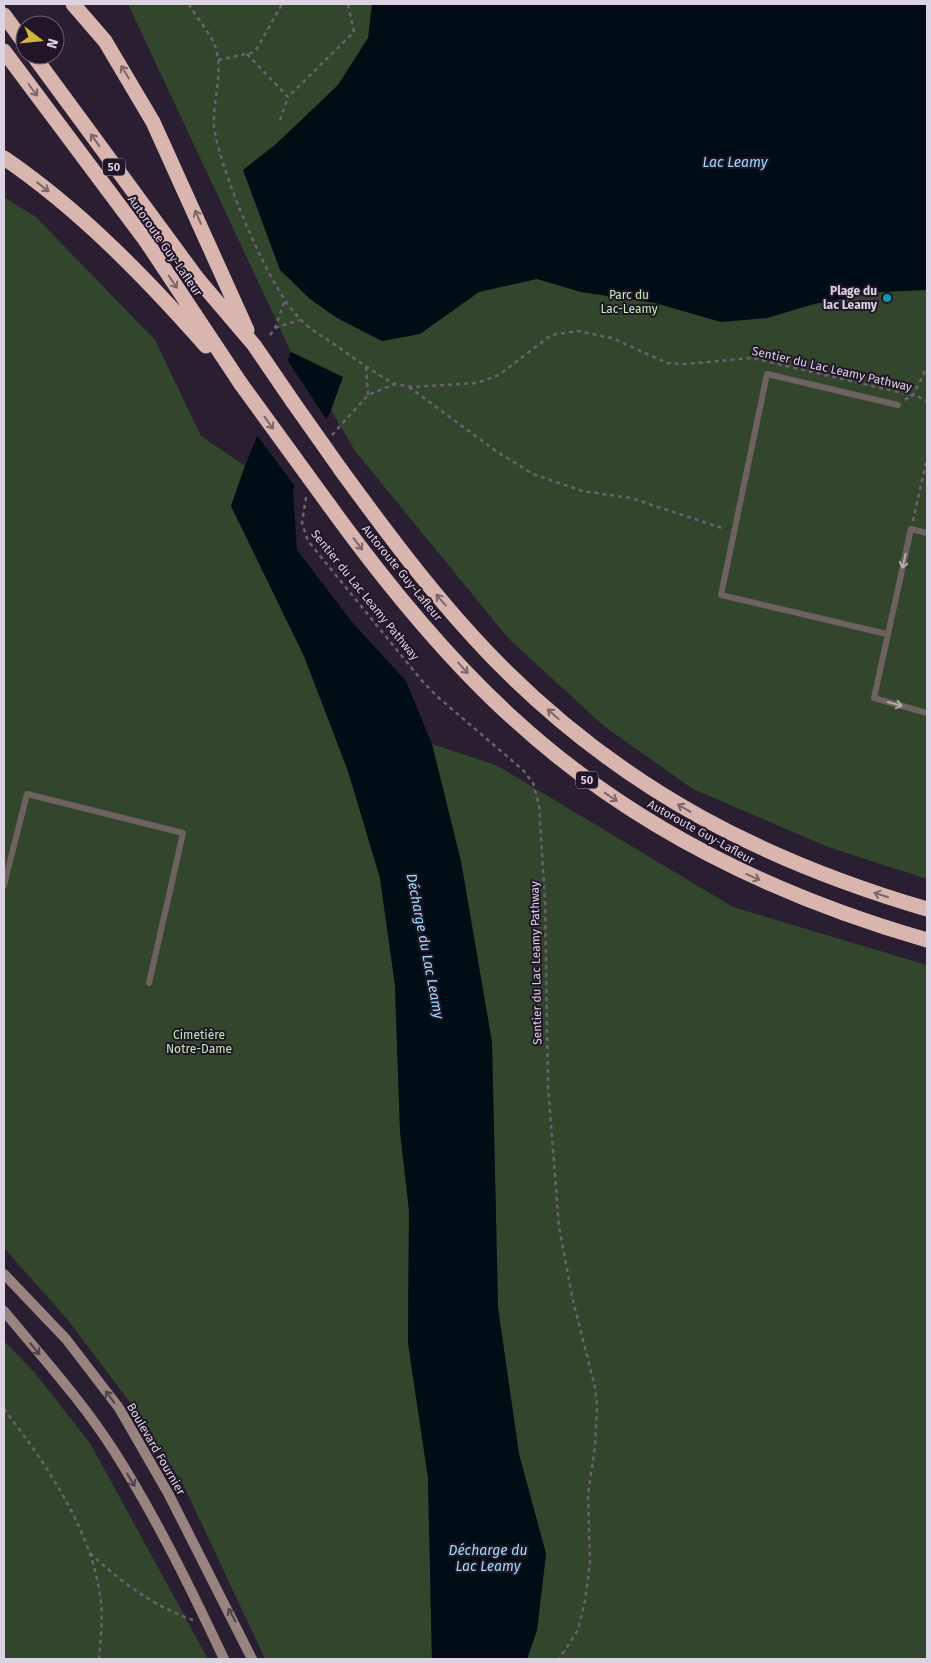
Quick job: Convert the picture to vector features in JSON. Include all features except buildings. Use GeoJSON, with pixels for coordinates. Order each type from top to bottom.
{"type":"FeatureCollection","features":[{"type":"Feature","properties":{"kind":"highway"},"geometry":{"type":"LineString","coordinates":[[73,4],[105,42],[157,129],[254,345]]}},
{"type":"Feature","properties":{"kind":"highway"},"geometry":{"type":"LineString","coordinates":[[4,15],[15,30]]}},
{"type":"Feature","properties":{"kind":"highway","name":"Autoroute Guy-Lafleur"},"geometry":{"type":"LineString","coordinates":[[4,51],[146,241],[241,384],[329,505],[384,577],[477,683],[526,730],[597,787],[667,833],[742,872],[836,910],[927,940]]}},
{"type":"Feature","properties":{"kind":"highway","name":"Autoroute Guy-Lafleur"},"geometry":{"type":"LineString","coordinates":[[40,65],[197,278],[254,345],[341,470],[418,572],[474,637],[530,694],[610,760],[697,816],[762,850],[848,884],[927,910]]}},
{"type":"Feature","properties":{"kind":"highway"},"geometry":{"type":"LineString","coordinates":[[4,158],[54,196],[119,254],[173,309],[241,384]]}},
{"type":"Feature","properties":{"kind":"main road","name":"Boulevard Fournier"},"geometry":{"type":"LineString","coordinates":[[4,1274],[66,1339],[118,1408],[168,1493],[252,1659]]}},
{"type":"Feature","properties":{"kind":"main road"},"geometry":{"type":"LineString","coordinates":[[4,1311],[78,1400],[114,1451],[150,1512],[224,1659]]}},
{"type":"Feature","properties":{"kind":"lane"},"geometry":{"type":"LineString","coordinates":[[887,634],[721,595],[767,374],[898,405]]}},
{"type":"Feature","properties":{"kind":"lane"},"geometry":{"type":"LineString","coordinates":[[927,533],[912,529],[874,698],[927,713]]}},
{"type":"Feature","properties":{"kind":"lane"},"geometry":{"type":"LineString","coordinates":[[4,885],[27,794],[183,833],[149,983]]}},
{"type":"Feature","properties":{"kind":"path","name":"Sentier du Lac Leamy Pathway"},"geometry":{"type":"LineString","coordinates":[[189,4],[214,44],[218,60],[219,87],[214,126],[217,139],[244,216],[272,278],[285,300],[301,320],[366,367],[395,384],[408,386],[464,386],[489,380],[508,369],[551,335],[578,330],[612,338],[667,363],[684,364],[752,358],[912,396],[927,402]]}},
{"type":"Feature","properties":{"kind":"path"},"geometry":{"type":"LineString","coordinates":[[218,60],[255,52],[282,4]]}},
{"type":"Feature","properties":{"kind":"path"},"geometry":{"type":"LineString","coordinates":[[280,120],[288,97],[354,32],[348,4]]}},
{"type":"Feature","properties":{"kind":"path"},"geometry":{"type":"LineString","coordinates":[[247,54],[288,97]]}},
{"type":"Feature","properties":{"kind":"path"},"geometry":{"type":"LineString","coordinates":[[270,335],[276,328],[285,300]]}},
{"type":"Feature","properties":{"kind":"path"},"geometry":{"type":"LineString","coordinates":[[276,328],[301,320]]}},
{"type":"Feature","properties":{"kind":"path"},"geometry":{"type":"LineString","coordinates":[[366,367],[368,395]]}},
{"type":"Feature","properties":{"kind":"path"},"geometry":{"type":"LineString","coordinates":[[898,405],[912,396],[927,367]]}},
{"type":"Feature","properties":{"kind":"path"},"geometry":{"type":"LineString","coordinates":[[329,440],[346,417],[368,395],[395,384]]}},
{"type":"Feature","properties":{"kind":"path"},"geometry":{"type":"LineString","coordinates":[[408,386],[496,451],[533,474],[582,491],[631,498],[712,526],[734,531]]}},
{"type":"Feature","properties":{"kind":"path"},"geometry":{"type":"LineString","coordinates":[[912,529],[927,458]]}},
{"type":"Feature","properties":{"kind":"path","name":"Sentier du Lac Leamy Pathway"},"geometry":{"type":"LineString","coordinates":[[311,480],[302,516],[303,529],[308,541],[424,682],[442,701],[523,770],[533,782],[538,799],[545,902],[548,1092],[559,1227],[573,1301],[595,1387],[597,1406],[595,1447],[588,1494],[590,1563],[586,1601],[578,1630],[559,1659]]}},
{"type":"Feature","properties":{"kind":"path"},"geometry":{"type":"LineString","coordinates":[[4,1409],[51,1472],[88,1552],[100,1594],[99,1659]]}},
{"type":"Feature","properties":{"kind":"path"},"geometry":{"type":"LineString","coordinates":[[88,1552],[118,1580],[140,1595],[174,1614],[208,1626]]}},
{"type":"Feature","properties":{"kind":"green space","name":"Parc du Lac-Leamy"},"geometry":{"type":"Polygon","coordinates":[[[128,4],[927,4],[927,879],[828,847],[693,789],[605,727],[509,639],[355,451],[331,410],[342,377],[291,352],[128,4]]]}},
{"type":"Feature","properties":{"kind":"green space","name":"Cimetière Notre-Dame"},"geometry":{"type":"Polygon","coordinates":[[[4,197],[36,217],[155,340],[201,436],[245,466],[231,506],[304,656],[348,771],[380,878],[395,985],[400,1131],[409,1210],[408,1343],[428,1477],[432,1659],[265,1659],[184,1486],[132,1405],[67,1319],[4,1248],[4,197]]]}},
{"type":"Feature","properties":{"kind":"green space"},"geometry":{"type":"Polygon","coordinates":[[[432,744],[496,765],[733,907],[927,965],[927,1659],[527,1659],[537,1630],[546,1554],[519,1454],[498,1308],[492,1042],[432,744]]]}},
{"type":"Feature","properties":{"kind":"green space"},"geometry":{"type":"Polygon","coordinates":[[[4,1341],[35,1373],[90,1443],[208,1659],[4,1659],[4,1341]]]}},
{"type":"Feature","properties":{"kind":"water","name":"Lac Leamy"},"geometry":{"type":"Polygon","coordinates":[[[372,4],[927,4],[927,290],[879,292],[814,304],[767,318],[721,322],[655,303],[581,292],[537,279],[479,292],[420,334],[382,341],[337,318],[310,299],[280,270],[243,170],[276,144],[338,85],[368,38],[372,4]]]}},
{"type":"Feature","properties":{"kind":"water","name":"Décharge du Lac Leamy"},"geometry":{"type":"Polygon","coordinates":[[[291,352],[343,377],[331,410],[293,490],[297,550],[352,622],[406,681],[432,744],[461,861],[492,1042],[498,1308],[519,1454],[546,1554],[537,1630],[527,1659],[432,1659],[428,1478],[408,1343],[409,1210],[400,1131],[395,985],[380,878],[348,771],[304,656],[231,506],[291,352]]]}},
{"type":"Feature","properties":{"kind":"pier"},"geometry":{"type":"Polygon","coordinates":[[[286,358],[328,422],[297,489],[255,433],[286,358]]]}},
{"type":"Feature","properties":{"kind":"place","name":"Plage du lac Leamy"},"geometry":{"type":"Point","coordinates":[887,298]}}]}
